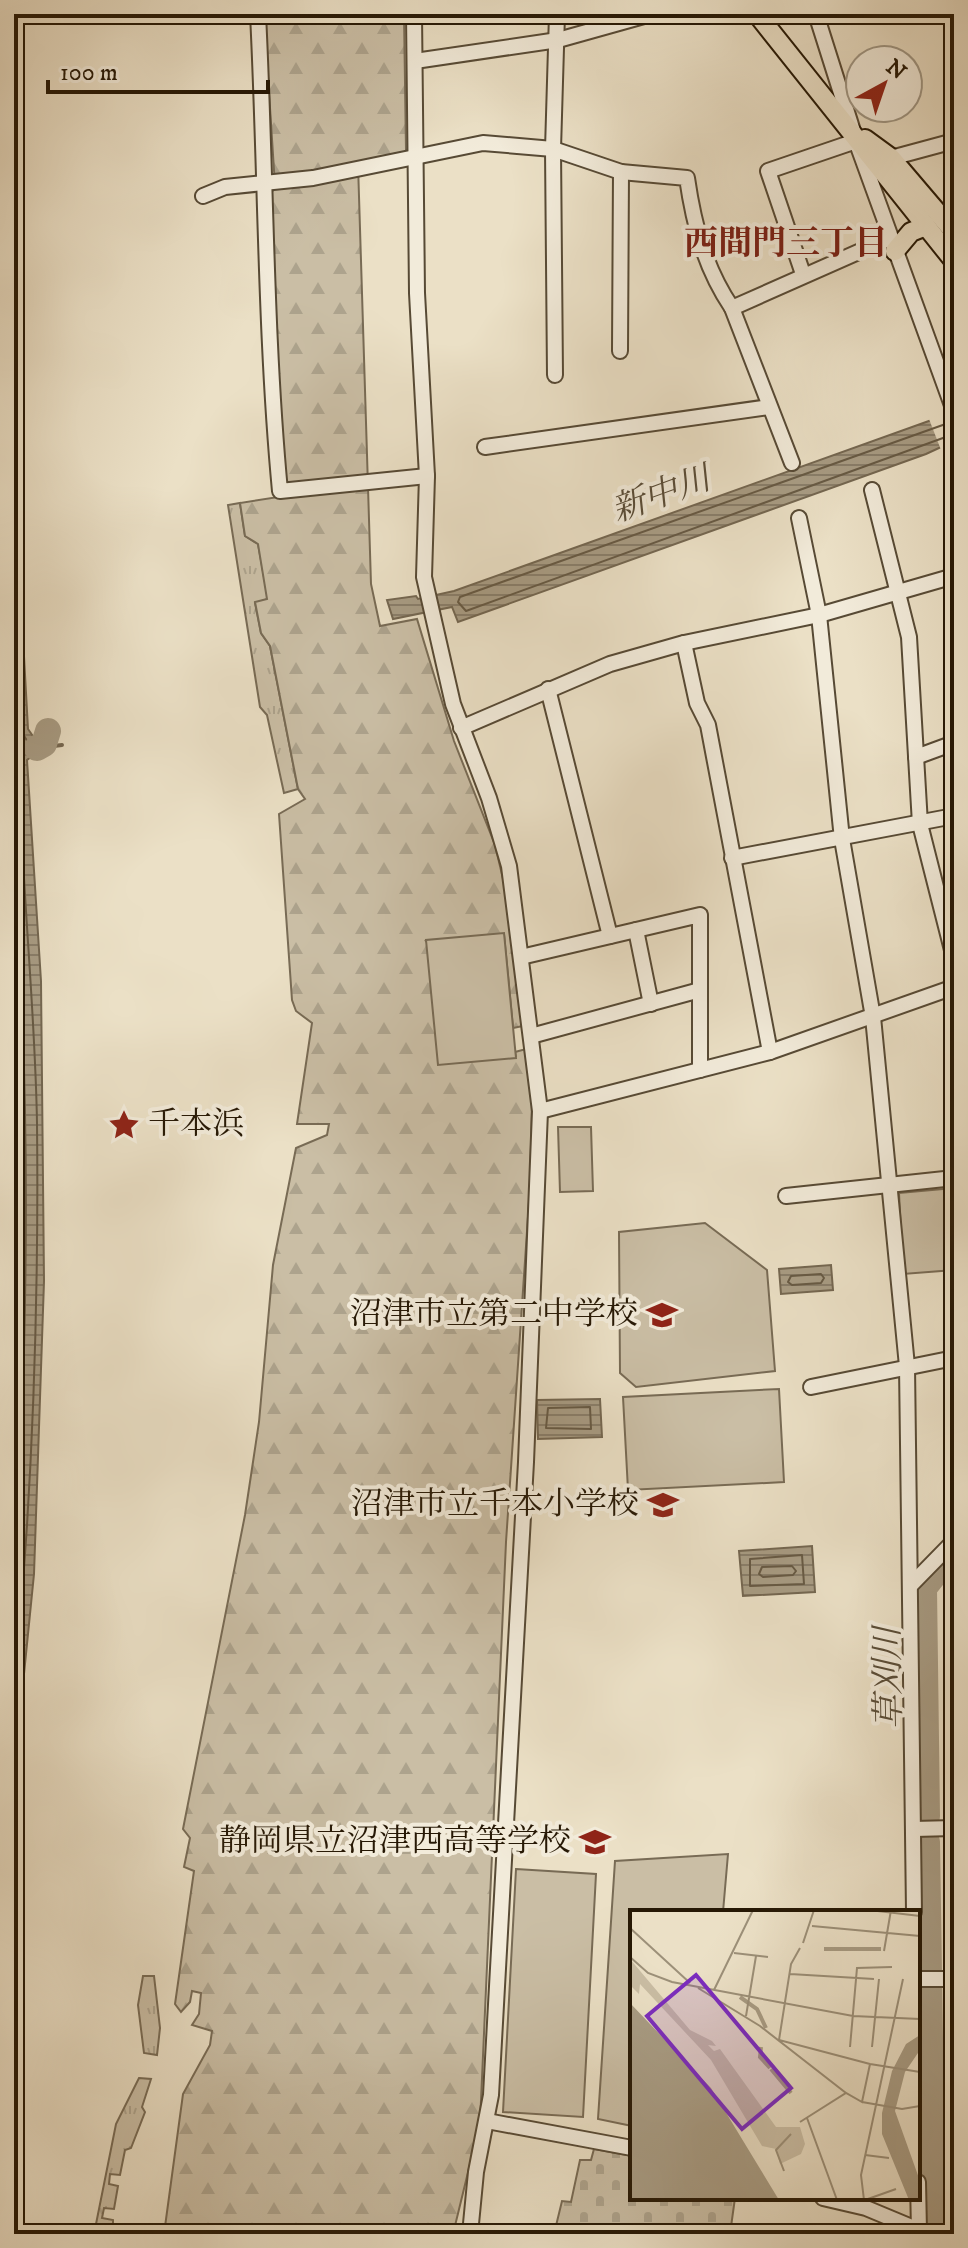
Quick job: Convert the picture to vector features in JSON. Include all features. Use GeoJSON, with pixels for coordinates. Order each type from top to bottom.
{"type":"FeatureCollection","features":[{"type":"Feature","properties":{"kind":"main road"},"geometry":{"type":"LineString","coordinates":[[757,14],[954,261]]}},
{"type":"Feature","properties":{"kind":"main road"},"geometry":{"type":"LineString","coordinates":[[855,136],[891,158],[954,232]]}},
{"type":"Feature","properties":{"kind":"main road"},"geometry":{"type":"LineString","coordinates":[[892,244],[926,226]]}},
{"type":"Feature","properties":{"kind":"street"},"geometry":{"type":"LineString","coordinates":[[258,14],[267,183],[267,351],[280,491],[427,476]]}},
{"type":"Feature","properties":{"kind":"street"},"geometry":{"type":"LineString","coordinates":[[414,14],[417,293],[427,476],[426,596],[461,728],[489,798],[509,866],[540,1111],[492,2079],[476,2172],[470,2234]]}},
{"type":"Feature","properties":{"kind":"street"},"geometry":{"type":"LineString","coordinates":[[555,375],[553,149],[557,14]]}},
{"type":"Feature","properties":{"kind":"street"},"geometry":{"type":"LineString","coordinates":[[415,61],[558,40],[651,14]]}},
{"type":"Feature","properties":{"kind":"street"},"geometry":{"type":"LineString","coordinates":[[816,14],[892,244],[953,405]]}},
{"type":"Feature","properties":{"kind":"street"},"geometry":{"type":"LineString","coordinates":[[803,274],[768,171],[855,136]]}},
{"type":"Feature","properties":{"kind":"street"},"geometry":{"type":"LineString","coordinates":[[891,158],[954,141]]}},
{"type":"Feature","properties":{"kind":"street"},"geometry":{"type":"LineString","coordinates":[[203,196],[225,187],[415,159],[483,143],[553,149],[621,172],[687,178],[695,232],[719,288],[732,308],[792,463]]}},
{"type":"Feature","properties":{"kind":"street"},"geometry":{"type":"LineString","coordinates":[[620,351],[621,172]]}},
{"type":"Feature","properties":{"kind":"street"},"geometry":{"type":"LineString","coordinates":[[732,308],[803,274],[892,244]]}},
{"type":"Feature","properties":{"kind":"street"},"geometry":{"type":"LineString","coordinates":[[485,447],[769,407]]}},
{"type":"Feature","properties":{"kind":"street"},"geometry":{"type":"LineString","coordinates":[[872,490],[909,637],[920,824],[954,958]]}},
{"type":"Feature","properties":{"kind":"street"},"geometry":{"type":"LineString","coordinates":[[799,518],[819,615],[842,839],[873,1017],[907,1366],[914,1910]]}},
{"type":"Feature","properties":{"kind":"street"},"geometry":{"type":"LineString","coordinates":[[461,728],[610,664],[684,643],[819,615],[954,576]]}},
{"type":"Feature","properties":{"kind":"street"},"geometry":{"type":"LineString","coordinates":[[684,643],[697,703],[708,725],[770,1052]]}},
{"type":"Feature","properties":{"kind":"street"},"geometry":{"type":"LineString","coordinates":[[548,689],[610,936]]}},
{"type":"Feature","properties":{"kind":"street"},"geometry":{"type":"LineString","coordinates":[[916,757],[954,743]]}},
{"type":"Feature","properties":{"kind":"street"},"geometry":{"type":"LineString","coordinates":[[732,858],[954,816]]}},
{"type":"Feature","properties":{"kind":"street"},"geometry":{"type":"LineString","coordinates":[[521,957],[700,915],[700,1070]]}},
{"type":"Feature","properties":{"kind":"street"},"geometry":{"type":"LineString","coordinates":[[636,930],[651,1004]]}},
{"type":"Feature","properties":{"kind":"street"},"geometry":{"type":"LineString","coordinates":[[540,1111],[770,1052],[954,987]]}},
{"type":"Feature","properties":{"kind":"street"},"geometry":{"type":"LineString","coordinates":[[531,1036],[700,990]]}},
{"type":"Feature","properties":{"kind":"street"},"geometry":{"type":"LineString","coordinates":[[786,1196],[954,1178]]}},
{"type":"Feature","properties":{"kind":"street"},"geometry":{"type":"LineString","coordinates":[[811,1387],[954,1358]]}},
{"type":"Feature","properties":{"kind":"street"},"geometry":{"type":"LineString","coordinates":[[910,1586],[954,1541]]}},
{"type":"Feature","properties":{"kind":"street"},"geometry":{"type":"LineString","coordinates":[[914,1829],[954,1828]]}},
{"type":"Feature","properties":{"kind":"street"},"geometry":{"type":"LineString","coordinates":[[920,1979],[954,1979]]}},
{"type":"Feature","properties":{"kind":"street"},"geometry":{"type":"LineString","coordinates":[[487,2121],[630,2148]]}},
{"type":"Feature","properties":{"kind":"street"},"geometry":{"type":"LineString","coordinates":[[832,2200],[866,2208],[919,2231],[951,2234]]}},
{"type":"Feature","properties":{"kind":"street"},"geometry":{"type":"LineString","coordinates":[[918,2200],[919,2231]]}},
{"type":"Feature","properties":{"kind":"green space"},"geometry":{"type":"Polygon","coordinates":[[[264,14],[404,14],[406,150],[403,156],[358,164],[371,584],[380,626],[417,619],[454,741],[495,845],[504,883],[523,1026],[513,1028],[504,934],[426,941],[516,1057],[515,1052],[526,1049],[532,1103],[530,1187],[506,1542],[480,2123],[453,2234],[164,2234],[183,2094],[210,2045],[212,2031],[192,2025],[199,2014],[201,1993],[192,1991],[190,2002],[181,2012],[175,2004],[194,1871],[184,1867],[190,1838],[183,1829],[245,1515],[259,1422],[273,1265],[296,1148],[327,1135],[329,1124],[297,1124],[312,1023],[296,1011],[292,1000],[279,814],[305,799],[298,789],[270,646],[261,633],[255,602],[267,599],[258,544],[245,536],[240,503],[285,496],[274,366],[272,192],[275,186],[264,14]]]}},
{"type":"Feature","properties":{"kind":"green space"},"geometry":{"type":"Polygon","coordinates":[[[240,503],[245,536],[258,544],[268,599],[255,603],[261,633],[270,646],[298,789],[284,793],[267,715],[260,707],[228,505],[240,503]]]}},
{"type":"Feature","properties":{"kind":"green space"},"geometry":{"type":"Polygon","coordinates":[[[504,933],[516,1058],[438,1065],[426,940],[504,933]]]}},
{"type":"Feature","properties":{"kind":"green space"},"geometry":{"type":"Polygon","coordinates":[[[558,1127],[591,1127],[593,1191],[560,1192],[558,1127]]]}},
{"type":"Feature","properties":{"kind":"green space"},"geometry":{"type":"Polygon","coordinates":[[[954,1188],[954,1270],[903,1274],[899,1193],[954,1188]]]}},
{"type":"Feature","properties":{"kind":"green space"},"geometry":{"type":"Polygon","coordinates":[[[705,1223],[767,1270],[775,1371],[636,1387],[620,1373],[619,1232],[705,1223]]]}},
{"type":"Feature","properties":{"kind":"green space"},"geometry":{"type":"Polygon","coordinates":[[[779,1389],[784,1482],[628,1490],[623,1397],[779,1389]]]}},
{"type":"Feature","properties":{"kind":"green space"},"geometry":{"type":"Polygon","coordinates":[[[728,1854],[723,1910],[630,1910],[630,2126],[598,2119],[615,1861],[728,1854]]]}},
{"type":"Feature","properties":{"kind":"green space"},"geometry":{"type":"Polygon","coordinates":[[[516,1869],[596,1874],[583,2117],[503,2112],[516,1869]]]}},
{"type":"Feature","properties":{"kind":"green space"},"geometry":{"type":"Polygon","coordinates":[[[143,1976],[154,1976],[160,2028],[157,2055],[144,2053],[138,2005],[143,1976]]]}},
{"type":"Feature","properties":{"kind":"green space"},"geometry":{"type":"Polygon","coordinates":[[[139,2078],[151,2079],[142,2107],[145,2112],[131,2148],[125,2150],[120,2175],[110,2174],[109,2184],[118,2186],[114,2209],[104,2208],[102,2218],[113,2220],[113,2234],[94,2234],[116,2124],[139,2078]]]}},
{"type":"Feature","properties":{"kind":"green space"},"geometry":{"type":"Polygon","coordinates":[[[594,2149],[630,2156],[630,2200],[735,2200],[730,2234],[554,2234],[562,2201],[571,2202],[580,2160],[591,2160],[594,2149]]]}},
{"type":"Feature","properties":{"kind":"water"},"geometry":{"type":"Polygon","coordinates":[[[954,412],[954,441],[926,454],[458,622],[452,607],[393,619],[387,600],[416,596],[418,599],[454,591],[954,412]]]}},
{"type":"Feature","properties":{"kind":"water"},"geometry":{"type":"Polygon","coordinates":[[[14,475],[28,729],[37,742],[35,754],[27,760],[41,981],[44,1281],[34,1574],[14,1774],[14,475]]]}},
{"type":"Feature","properties":{"kind":"water"},"geometry":{"type":"Polygon","coordinates":[[[831,1265],[833,1290],[781,1294],[779,1269],[831,1265]]]}},
{"type":"Feature","properties":{"kind":"water"},"geometry":{"type":"Polygon","coordinates":[[[600,1399],[602,1437],[538,1439],[537,1400],[600,1399]]]}},
{"type":"Feature","properties":{"kind":"water"},"geometry":{"type":"Polygon","coordinates":[[[812,1546],[815,1592],[743,1596],[739,1551],[812,1546]]]}},
{"type":"Feature","properties":{"kind":"pier"},"geometry":{"type":"Polygon","coordinates":[[[954,409],[954,445],[941,450],[929,419],[954,409]]]}},
{"type":"Feature","properties":{"kind":"waterway","name":"新中川"},"geometry":{"type":"LineString","coordinates":[[37,748],[44,744],[48,731]]}},
{"type":"Feature","properties":{"kind":"waterway"},"geometry":{"type":"LineString","coordinates":[[37,748],[62,745]]}},
{"type":"Feature","properties":{"kind":"waterway","name":"草刈川"},"geometry":{"type":"LineString","coordinates":[[927,1816],[924,1588],[954,1550]]}},
{"type":"Feature","properties":{"kind":"waterway","name":"草刈川"},"geometry":{"type":"LineString","coordinates":[[927,1842],[933,2234]]}},
{"type":"Feature","properties":{"kind":"place","name":"千本浜"},"geometry":{"type":"Point","coordinates":[124,1125]}},
{"type":"Feature","properties":{"kind":"place","name":"沼津市立第二中学校"},"geometry":{"type":"Point","coordinates":[662,1315]}},
{"type":"Feature","properties":{"kind":"place","name":"沼津市立千本小学校"},"geometry":{"type":"Point","coordinates":[663,1505]}},
{"type":"Feature","properties":{"kind":"place","name":"静岡県立沼津西高等学校"},"geometry":{"type":"Point","coordinates":[595,1842]}},
{"type":"Feature","properties":{"kind":"district","name":"西間門三丁目"},"geometry":{"type":"Point","coordinates":[786,244]}}]}
